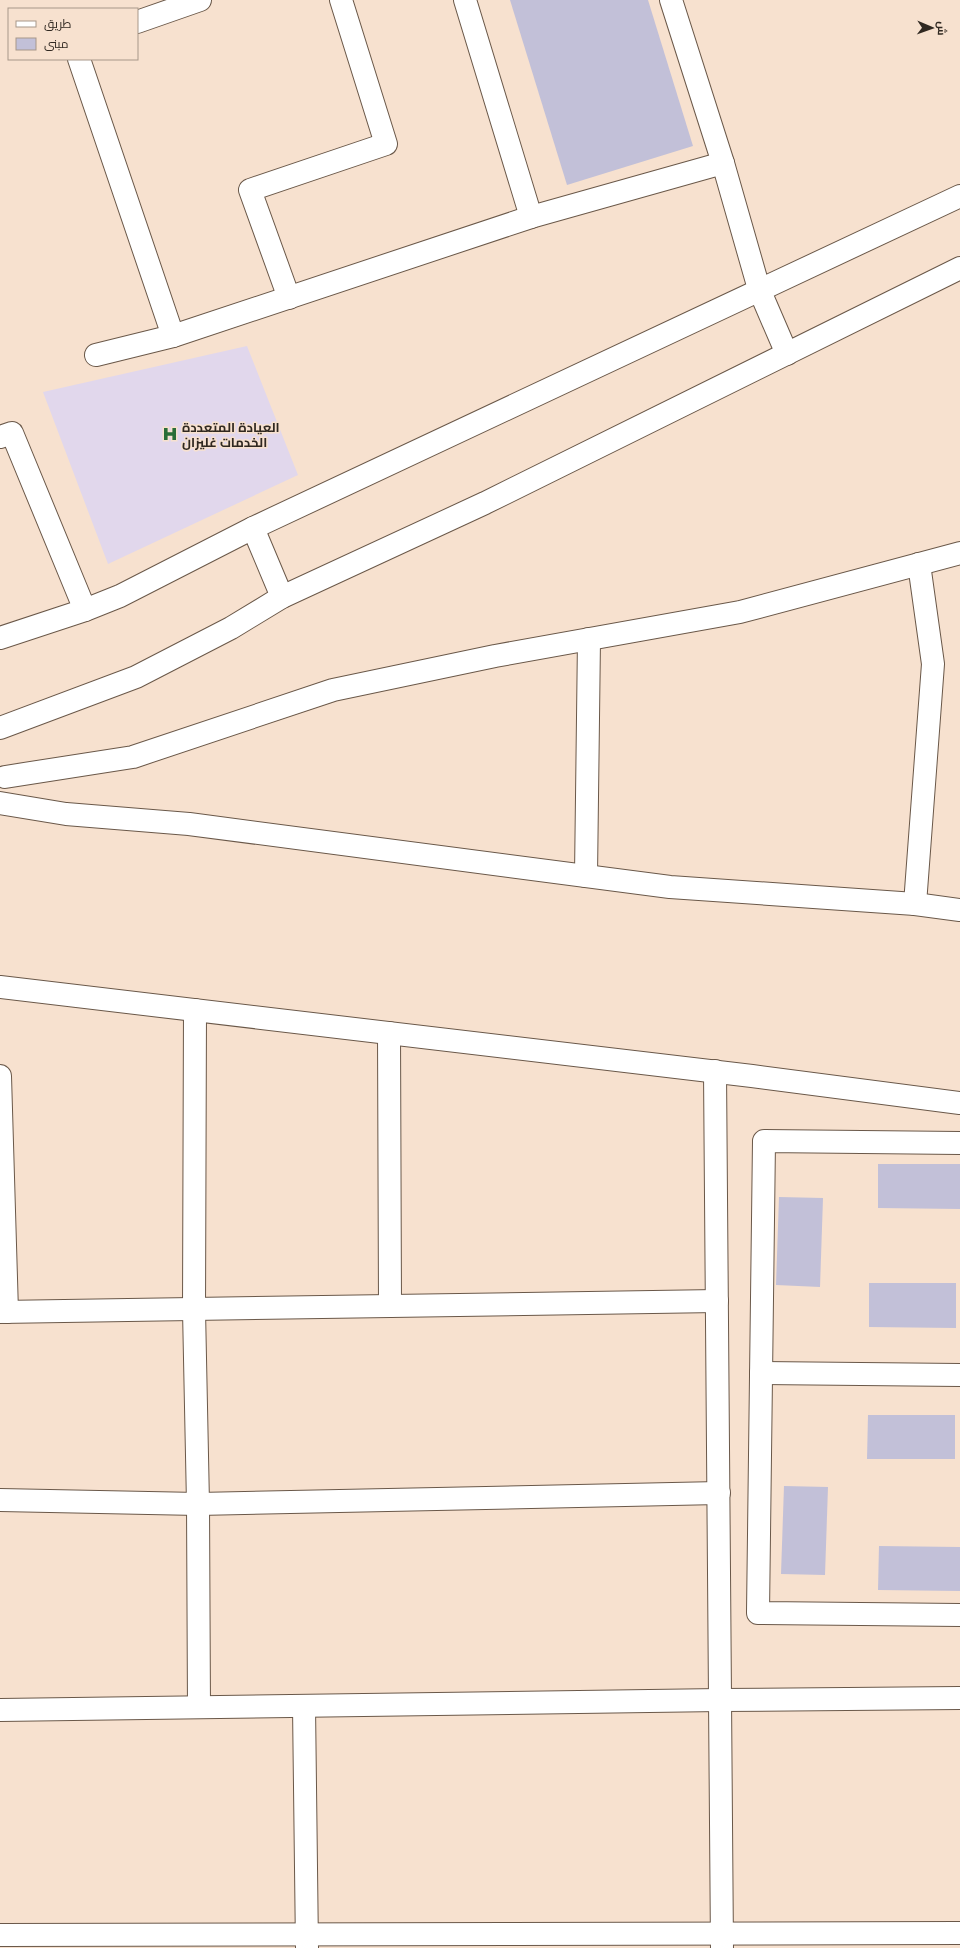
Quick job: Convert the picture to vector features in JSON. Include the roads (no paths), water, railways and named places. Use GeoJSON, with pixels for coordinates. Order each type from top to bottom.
{"type":"FeatureCollection","features":[{"type":"Feature","properties":{"kind":"street"},"geometry":{"type":"LineString","coordinates":[[138,22],[200,0]]}},
{"type":"Feature","properties":{"kind":"street"},"geometry":{"type":"LineString","coordinates":[[289,298],[250,190],[386,144],[341,0]]}},
{"type":"Feature","properties":{"kind":"street"},"geometry":{"type":"LineString","coordinates":[[465,0],[531,217]]}},
{"type":"Feature","properties":{"kind":"street"},"geometry":{"type":"LineString","coordinates":[[671,0],[723,163],[759,289],[787,354]]}},
{"type":"Feature","properties":{"kind":"street"},"geometry":{"type":"LineString","coordinates":[[79,60],[173,336]]}},
{"type":"Feature","properties":{"kind":"street"},"geometry":{"type":"LineString","coordinates":[[96,355],[173,336],[531,217],[723,163]]}},
{"type":"Feature","properties":{"kind":"street"},"geometry":{"type":"LineString","coordinates":[[0,638],[85,610],[120,596],[253,528],[759,289],[960,196]]}},
{"type":"Feature","properties":{"kind":"street"},"geometry":{"type":"LineString","coordinates":[[0,728],[136,677],[231,628],[282,597],[485,503],[960,268]]}},
{"type":"Feature","properties":{"kind":"street"},"geometry":{"type":"LineString","coordinates":[[0,437],[12,434],[85,610]]}},
{"type":"Feature","properties":{"kind":"street"},"geometry":{"type":"LineString","coordinates":[[253,528],[282,597]]}},
{"type":"Feature","properties":{"kind":"street"},"geometry":{"type":"LineString","coordinates":[[3,772],[133,758],[333,690],[495,656],[740,612],[960,553]]}},
{"type":"Feature","properties":{"kind":"street"},"geometry":{"type":"LineString","coordinates":[[919,564],[933,664],[921,905]]}},
{"type":"Feature","properties":{"kind":"street"},"geometry":{"type":"LineString","coordinates":[[586,876],[589,639]]}},
{"type":"Feature","properties":{"kind":"street"},"geometry":{"type":"LineString","coordinates":[[3,772],[66,814]]}},
{"type":"Feature","properties":{"kind":"street"},"geometry":{"type":"LineString","coordinates":[[0,804],[66,814],[189,824],[670,887],[921,905],[960,910]]}},
{"type":"Feature","properties":{"kind":"street"},"geometry":{"type":"LineString","coordinates":[[921,905],[960,900]]}},
{"type":"Feature","properties":{"kind":"street"},"geometry":{"type":"LineString","coordinates":[[0,987],[715,1071],[960,1103]]}},
{"type":"Feature","properties":{"kind":"street"},"geometry":{"type":"LineString","coordinates":[[195,1010],[194,1310],[198,1504],[199,1707]]}},
{"type":"Feature","properties":{"kind":"street"},"geometry":{"type":"LineString","coordinates":[[389,1033],[390,1306]]}},
{"type":"Feature","properties":{"kind":"street"},"geometry":{"type":"LineString","coordinates":[[715,1071],[722,1941]]}},
{"type":"Feature","properties":{"kind":"street"},"geometry":{"type":"LineString","coordinates":[[0,1076],[3,1312],[717,1301]]}},
{"type":"Feature","properties":{"kind":"street"},"geometry":{"type":"LineString","coordinates":[[960,1143],[764,1141],[758,1613],[960,1615]]}},
{"type":"Feature","properties":{"kind":"street"},"geometry":{"type":"LineString","coordinates":[[762,1373],[960,1375]]}},
{"type":"Feature","properties":{"kind":"street"},"geometry":{"type":"LineString","coordinates":[[0,1500],[198,1504],[719,1493]]}},
{"type":"Feature","properties":{"kind":"street"},"geometry":{"type":"LineString","coordinates":[[0,1710],[960,1698]]}},
{"type":"Feature","properties":{"kind":"street"},"geometry":{"type":"LineString","coordinates":[[304,1706],[307,1941]]}},
{"type":"Feature","properties":{"kind":"street"},"geometry":{"type":"LineString","coordinates":[[0,1934],[106,1941],[722,1941],[960,1932]]}},
{"type":"Feature","properties":{"kind":"place","name":"العيادة المتعددة الخدمات غليزان"},"geometry":{"type":"Point","coordinates":[170,434]}}]}
